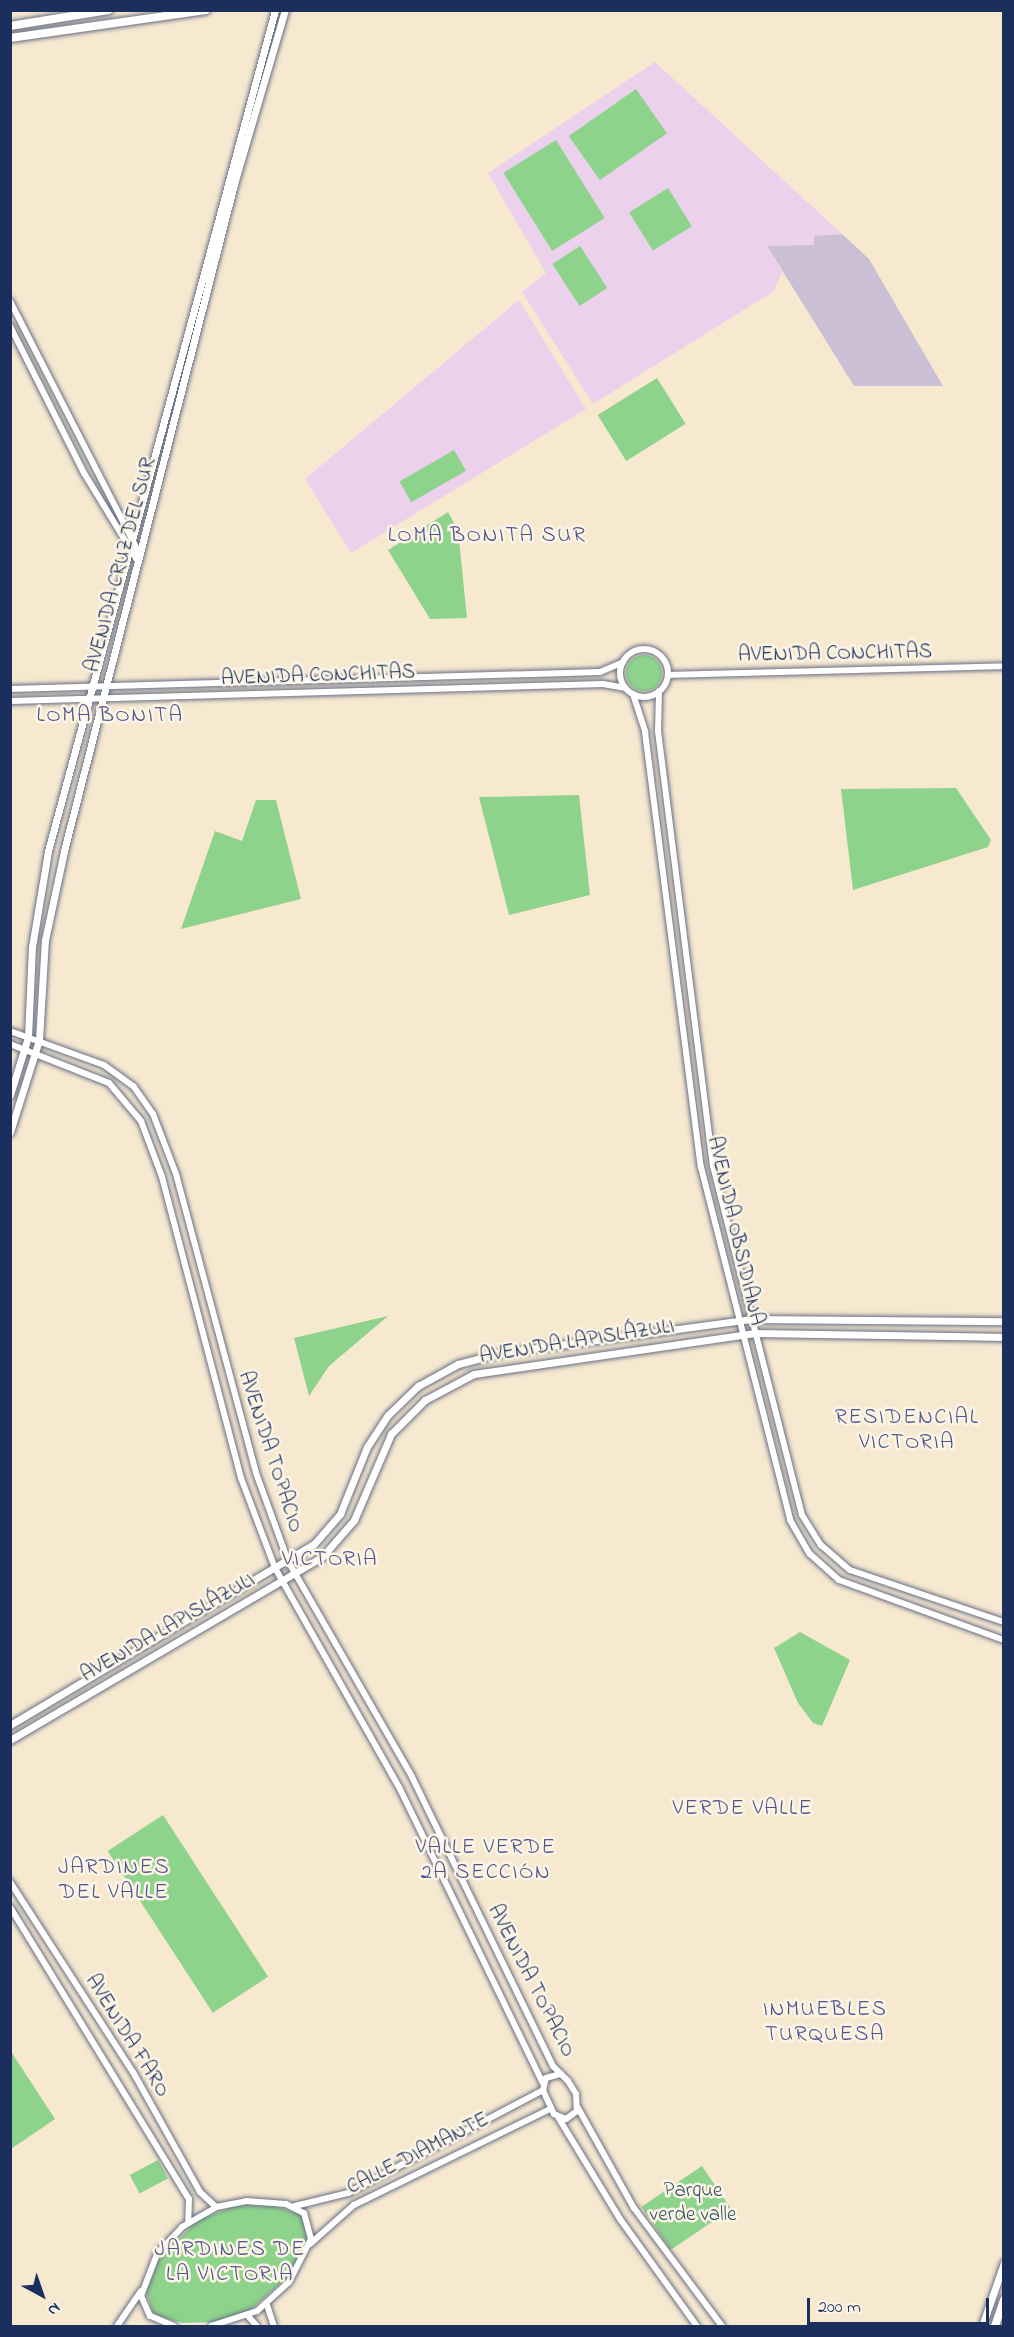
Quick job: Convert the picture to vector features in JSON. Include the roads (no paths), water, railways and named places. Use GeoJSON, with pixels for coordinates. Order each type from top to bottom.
{"type":"FeatureCollection","features":[{"type":"Feature","properties":{"kind":"main road"},"geometry":{"type":"LineString","coordinates":[[10,26],[109,10]]}},
{"type":"Feature","properties":{"kind":"main road"},"geometry":{"type":"LineString","coordinates":[[10,38],[206,10]]}},
{"type":"Feature","properties":{"kind":"main road","name":"AVENIDA CRUZ DEL SUR"},"geometry":{"type":"LineString","coordinates":[[10,1095],[26,1049],[28,1036],[38,896],[131,541],[275,10]]}},
{"type":"Feature","properties":{"kind":"main road","name":"AVENIDA CRUZ DEL SUR"},"geometry":{"type":"LineString","coordinates":[[10,1132],[39,1040],[51,906],[234,184],[285,10]]}},
{"type":"Feature","properties":{"kind":"main road","name":"AVENIDA LAPISLÁZULI"},"geometry":{"type":"LineString","coordinates":[[10,1725],[288,1561],[334,1523],[367,1448],[388,1415],[441,1371],[500,1353],[751,1319],[1004,1321]]}},
{"type":"Feature","properties":{"kind":"main road","name":"AVENIDA LAPISLÁZULI"},"geometry":{"type":"LineString","coordinates":[[10,1740],[282,1581],[345,1534],[391,1434],[446,1386],[502,1366],[755,1333],[1004,1337]]}},
{"type":"Feature","properties":{"kind":"main road"},"geometry":{"type":"LineString","coordinates":[[982,2326],[1004,2263]]}},
{"type":"Feature","properties":{"kind":"main road"},"geometry":{"type":"LineString","coordinates":[[995,2326],[1004,2300]]}},
{"type":"Feature","properties":{"kind":"street"},"geometry":{"type":"LineString","coordinates":[[10,301],[140,559]]}},
{"type":"Feature","properties":{"kind":"street"},"geometry":{"type":"LineString","coordinates":[[10,326],[129,553],[140,559]]}},
{"type":"Feature","properties":{"kind":"street"},"geometry":{"type":"LineString","coordinates":[[650,650],[661,656],[668,675],[659,691],[633,694],[626,688],[623,662],[634,651],[650,650]]}},
{"type":"Feature","properties":{"kind":"street","name":"AVENIDA CONCHITAS"},"geometry":{"type":"LineString","coordinates":[[10,689],[600,672],[623,662]]}},
{"type":"Feature","properties":{"kind":"street","name":"AVENIDA CONCHITAS"},"geometry":{"type":"LineString","coordinates":[[668,675],[1004,666]]}},
{"type":"Feature","properties":{"kind":"street","name":"AVENIDA CONCHITAS"},"geometry":{"type":"LineString","coordinates":[[10,701],[603,684],[626,688]]}},
{"type":"Feature","properties":{"kind":"street","name":"AVENIDA OBSIDIANA"},"geometry":{"type":"LineString","coordinates":[[659,691],[658,731],[710,1145],[751,1319],[802,1515],[821,1545],[862,1576],[1004,1622]]}},
{"type":"Feature","properties":{"kind":"street","name":"AVENIDA OBSIDIANA"},"geometry":{"type":"LineString","coordinates":[[633,694],[645,732],[690,1108],[738,1321],[790,1520],[810,1554],[855,1588],[1004,1640]]}},
{"type":"Feature","properties":{"kind":"street","name":"AVENIDA TOPACIO"},"geometry":{"type":"LineString","coordinates":[[10,1031],[104,1065],[134,1088],[153,1114],[176,1174],[256,1473],[288,1561],[412,1777],[560,2074]]}},
{"type":"Feature","properties":{"kind":"street","name":"AVENIDA TOPACIO"},"geometry":{"type":"LineString","coordinates":[[10,1044],[109,1083],[131,1106],[149,1138],[241,1478],[276,1568],[400,1789],[543,2087]]}},
{"type":"Feature","properties":{"kind":"street","name":"AVENIDA FARO"},"geometry":{"type":"LineString","coordinates":[[10,1882],[133,2072],[200,2192],[216,2207]]}},
{"type":"Feature","properties":{"kind":"street","name":"AVENIDA FARO"},"geometry":{"type":"LineString","coordinates":[[10,1907],[189,2199],[188,2222]]}},
{"type":"Feature","properties":{"kind":"street"},"geometry":{"type":"LineString","coordinates":[[697,2326],[620,2219],[558,2117],[550,2109],[543,2087],[550,2075],[560,2074],[576,2094],[578,2108],[634,2208],[722,2326]]}},
{"type":"Feature","properties":{"kind":"street","name":"CALLE DIAMANTE"},"geometry":{"type":"LineString","coordinates":[[293,2206],[348,2193],[543,2087]]}},
{"type":"Feature","properties":{"kind":"street"},"geometry":{"type":"LineString","coordinates":[[558,2117],[569,2119],[578,2108]]}},
{"type":"Feature","properties":{"kind":"street","name":"CALLE DIAMANTE"},"geometry":{"type":"LineString","coordinates":[[310,2244],[354,2205],[550,2109]]}},
{"type":"Feature","properties":{"kind":"street"},"geometry":{"type":"LineString","coordinates":[[117,2326],[143,2288],[163,2247],[188,2222],[216,2207],[258,2200],[293,2206],[310,2222],[310,2244],[295,2275],[267,2305],[248,2316],[211,2326]]}},
{"type":"Feature","properties":{"kind":"street"},"geometry":{"type":"LineString","coordinates":[[143,2288],[144,2309],[169,2326]]}},
{"type":"Feature","properties":{"kind":"street"},"geometry":{"type":"LineString","coordinates":[[267,2305],[274,2326]]}},
{"type":"Feature","properties":{"kind":"street"},"geometry":{"type":"LineString","coordinates":[[248,2316],[257,2326]]}},
{"type":"Feature","properties":{"kind":"district","name":"LOMA BONITA SUR"},"geometry":{"type":"Point","coordinates":[487,537]}},
{"type":"Feature","properties":{"kind":"district","name":"LOMA BONITA"},"geometry":{"type":"Point","coordinates":[110,717]}},
{"type":"Feature","properties":{"kind":"district","name":"RESIDENCIAL VICTORIA"},"geometry":{"type":"Point","coordinates":[907,1430]}},
{"type":"Feature","properties":{"kind":"district","name":"VICTORIA"},"geometry":{"type":"Point","coordinates":[330,1561]}},
{"type":"Feature","properties":{"kind":"district","name":"VERDE VALLE"},"geometry":{"type":"Point","coordinates":[743,1810]}},
{"type":"Feature","properties":{"kind":"district","name":"VALLE VERDE 2A SECCIÓN"},"geometry":{"type":"Point","coordinates":[486,1860]}},
{"type":"Feature","properties":{"kind":"district","name":"JARDINES DEL VALLE"},"geometry":{"type":"Point","coordinates":[114,1880]}},
{"type":"Feature","properties":{"kind":"district","name":"INMUEBLES TURQUESA"},"geometry":{"type":"Point","coordinates":[825,2022]}},
{"type":"Feature","properties":{"kind":"district","name":"JARDINES DE LA VICTORIA"},"geometry":{"type":"Point","coordinates":[230,2262]}},
{"type":"Feature","properties":{"kind":"park label","name":"Parque verde valle"},"geometry":{"type":"Point","coordinates":[693,2203]}}]}
